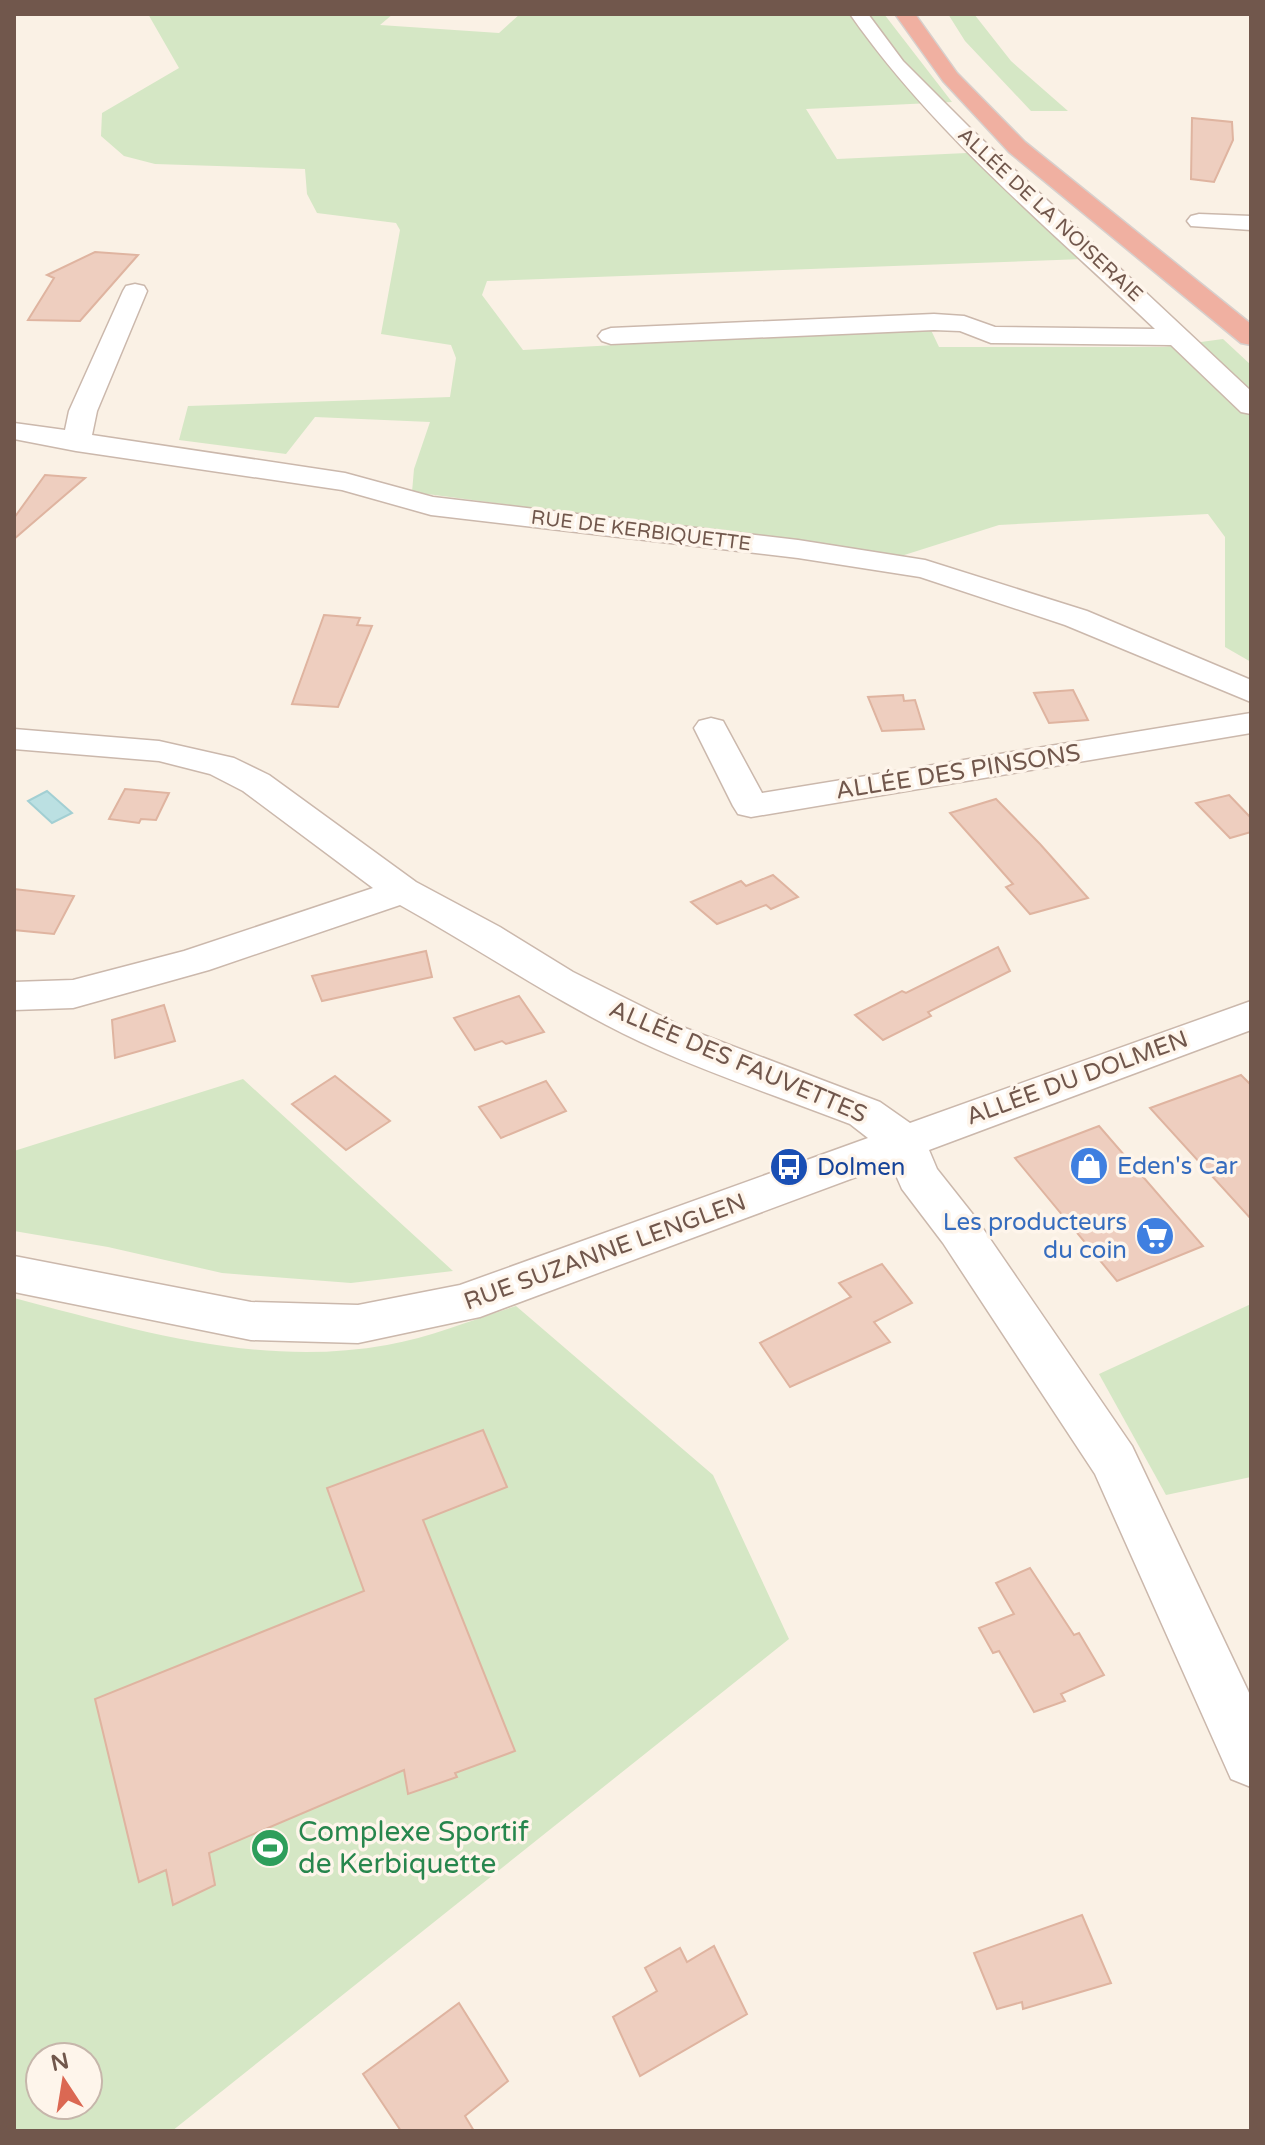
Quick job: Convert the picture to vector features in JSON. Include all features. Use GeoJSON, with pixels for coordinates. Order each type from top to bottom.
{"type":"FeatureCollection","features":[{"type":"Feature","properties":{"kind":"highway"},"geometry":{"type":"LineString","coordinates":[[905,14],[950,77],[1017,147],[1251,337]]}},
{"type":"Feature","properties":{"kind":"highway"},"geometry":{"type":"LineString","coordinates":[[927,14],[980,85],[1029,134],[1095,191],[1251,313]]}},
{"type":"Feature","properties":{"kind":"street","name":"ALLÉE DE LA NOISERAIE"},"geometry":{"type":"LineString","coordinates":[[859,14],[896,65],[963,134],[1251,406]]}},
{"type":"Feature","properties":{"kind":"street"},"geometry":{"type":"LineString","coordinates":[[1199,221],[1251,223]]}},
{"type":"Feature","properties":{"kind":"street"},"geometry":{"type":"LineString","coordinates":[[76,443],[83,411],[135,291]]}},
{"type":"Feature","properties":{"kind":"street"},"geometry":{"type":"LineString","coordinates":[[611,336],[934,322],[964,324],[991,335],[1179,337]]}},
{"type":"Feature","properties":{"kind":"street","name":"RUE DE KERBIQUETTE"},"geometry":{"type":"LineString","coordinates":[[14,431],[76,443],[345,482],[431,506],[798,549],[925,569],[1076,618],[1251,692]]}},
{"type":"Feature","properties":{"kind":"street","name":"ALLÉE DES PINSONS"},"geometry":{"type":"LineString","coordinates":[[711,728],[751,806],[1251,723]]}},
{"type":"Feature","properties":{"kind":"street","name":"ALLÉE DES FAUVETTES"},"geometry":{"type":"LineString","coordinates":[[14,739],[159,751],[222,766],[256,783],[403,891],[486,936],[559,982],[670,1038],[865,1113],[903,1141]]}},
{"type":"Feature","properties":{"kind":"street"},"geometry":{"type":"LineString","coordinates":[[14,996],[73,994],[195,961],[403,891]]}},
{"type":"Feature","properties":{"kind":"street","name":"ALLÉE DU DOLMEN"},"geometry":{"type":"LineString","coordinates":[[903,1141],[1251,1015]]}},
{"type":"Feature","properties":{"kind":"street"},"geometry":{"type":"LineString","coordinates":[[903,1141],[918,1177],[959,1230],[1114,1461],[1251,1759]]}},
{"type":"Feature","properties":{"kind":"street","name":"RUE SUZANNE LENGLEN"},"geometry":{"type":"LineString","coordinates":[[14,1274],[251,1321],[358,1324],[489,1297],[903,1141]]}},
{"type":"Feature","properties":{"kind":"green space"},"geometry":{"type":"Polygon","coordinates":[[[148,14],[393,14],[380,25],[499,33],[520,14],[884,14],[952,102],[806,109],[837,159],[967,153],[1084,259],[487,281],[482,295],[523,350],[930,328],[939,347],[1164,347],[1223,339],[1251,365],[1251,662],[1225,647],[1225,537],[1208,514],[999,525],[898,557],[412,492],[414,469],[430,422],[315,417],[286,454],[179,440],[188,406],[450,397],[456,358],[451,345],[381,334],[400,230],[396,223],[317,213],[307,194],[305,169],[155,164],[124,156],[101,136],[102,113],[179,68],[148,14]]]}},
{"type":"Feature","properties":{"kind":"green space"},"geometry":{"type":"Polygon","coordinates":[[[948,14],[974,14],[1011,61],[1068,111],[1031,111],[965,41],[948,14]]]}},
{"type":"Feature","properties":{"kind":"green space"},"geometry":{"type":"Polygon","coordinates":[[[243,1079],[453,1271],[351,1283],[222,1273],[108,1247],[14,1231],[14,1151],[243,1079]]]}},
{"type":"Feature","properties":{"kind":"green space","name":"Complexe Sportif de Kerbiquette"},"geometry":{"type":"Polygon","coordinates":[[[14,1298],[152,1333],[245,1349],[292,1352],[340,1351],[403,1342],[516,1306],[713,1475],[789,1639],[172,2131],[14,2131],[14,1298]]]}},
{"type":"Feature","properties":{"kind":"green space"},"geometry":{"type":"Polygon","coordinates":[[[1251,1304],[1251,1477],[1166,1495],[1099,1374],[1251,1304]]]}},
{"type":"Feature","properties":{"kind":"water"},"geometry":{"type":"Polygon","coordinates":[[[47,791],[72,813],[52,823],[28,801],[47,791]]]}},
{"type":"Feature","properties":{"kind":"building"},"geometry":{"type":"Polygon","coordinates":[[[1192,118],[1232,122],[1233,140],[1214,182],[1191,179],[1192,118]]]}},
{"type":"Feature","properties":{"kind":"building"},"geometry":{"type":"Polygon","coordinates":[[[95,252],[138,255],[80,321],[28,320],[54,278],[47,275],[95,252]]]}},
{"type":"Feature","properties":{"kind":"building"},"geometry":{"type":"Polygon","coordinates":[[[45,475],[85,478],[14,539],[14,518],[45,475]]]}},
{"type":"Feature","properties":{"kind":"building"},"geometry":{"type":"Polygon","coordinates":[[[324,615],[360,618],[357,625],[372,626],[338,707],[292,704],[324,615]]]}},
{"type":"Feature","properties":{"kind":"building"},"geometry":{"type":"Polygon","coordinates":[[[1073,690],[1088,720],[1049,723],[1034,693],[1073,690]]]}},
{"type":"Feature","properties":{"kind":"building"},"geometry":{"type":"Polygon","coordinates":[[[903,695],[904,701],[915,700],[924,729],[882,731],[868,697],[903,695]]]}},
{"type":"Feature","properties":{"kind":"building"},"geometry":{"type":"Polygon","coordinates":[[[125,789],[169,793],[156,820],[141,819],[139,823],[109,819],[125,789]]]}},
{"type":"Feature","properties":{"kind":"building"},"geometry":{"type":"Polygon","coordinates":[[[1229,795],[1251,818],[1251,832],[1230,838],[1196,803],[1229,795]]]}},
{"type":"Feature","properties":{"kind":"building"},"geometry":{"type":"Polygon","coordinates":[[[996,799],[1088,898],[1030,914],[1006,887],[1013,884],[950,813],[996,799]]]}},
{"type":"Feature","properties":{"kind":"building"},"geometry":{"type":"Polygon","coordinates":[[[773,875],[798,897],[771,909],[766,905],[717,924],[691,902],[741,881],[746,886],[773,875]]]}},
{"type":"Feature","properties":{"kind":"building"},"geometry":{"type":"Polygon","coordinates":[[[14,889],[74,896],[54,934],[14,930],[14,889]]]}},
{"type":"Feature","properties":{"kind":"building"},"geometry":{"type":"Polygon","coordinates":[[[998,947],[1010,971],[928,1012],[931,1016],[883,1040],[855,1015],[902,991],[906,993],[998,947]]]}},
{"type":"Feature","properties":{"kind":"building"},"geometry":{"type":"Polygon","coordinates":[[[426,951],[432,977],[322,1001],[312,976],[426,951]]]}},
{"type":"Feature","properties":{"kind":"building"},"geometry":{"type":"Polygon","coordinates":[[[519,996],[544,1032],[475,1050],[454,1018],[519,996]]]}},
{"type":"Feature","properties":{"kind":"building"},"geometry":{"type":"Polygon","coordinates":[[[164,1005],[175,1041],[115,1058],[112,1020],[164,1005]]]}},
{"type":"Feature","properties":{"kind":"building"},"geometry":{"type":"Polygon","coordinates":[[[1241,1075],[1251,1085],[1251,1219],[1150,1108],[1241,1075]]]}},
{"type":"Feature","properties":{"kind":"building"},"geometry":{"type":"Polygon","coordinates":[[[335,1076],[390,1121],[346,1150],[292,1104],[335,1076]]]}},
{"type":"Feature","properties":{"kind":"building"},"geometry":{"type":"Polygon","coordinates":[[[546,1081],[566,1111],[501,1138],[479,1107],[546,1081]]]}},
{"type":"Feature","properties":{"kind":"building"},"geometry":{"type":"Polygon","coordinates":[[[1099,1126],[1203,1246],[1117,1281],[1015,1158],[1099,1126]]]}},
{"type":"Feature","properties":{"kind":"building"},"geometry":{"type":"Polygon","coordinates":[[[882,1264],[912,1303],[874,1322],[890,1342],[790,1387],[760,1343],[851,1297],[839,1283],[882,1264]]]}},
{"type":"Feature","properties":{"kind":"building"},"geometry":{"type":"Polygon","coordinates":[[[483,1430],[507,1487],[423,1520],[515,1751],[455,1773],[457,1777],[408,1794],[404,1770],[209,1853],[215,1885],[173,1905],[166,1870],[139,1882],[95,1699],[364,1591],[327,1488],[483,1430]]]}},
{"type":"Feature","properties":{"kind":"building"},"geometry":{"type":"Polygon","coordinates":[[[1030,1568],[1074,1635],[1079,1633],[1104,1675],[1061,1694],[1065,1701],[1034,1712],[999,1651],[993,1653],[979,1628],[1014,1614],[996,1583],[1030,1568]]]}},
{"type":"Feature","properties":{"kind":"building"},"geometry":{"type":"Polygon","coordinates":[[[1082,1915],[1111,1983],[1023,2009],[1022,2002],[997,2009],[974,1953],[1082,1915]]]}},
{"type":"Feature","properties":{"kind":"building"},"geometry":{"type":"Polygon","coordinates":[[[714,1946],[747,2014],[640,2076],[613,2017],[657,1991],[645,1968],[680,1948],[687,1962],[714,1946]]]}},
{"type":"Feature","properties":{"kind":"building"},"geometry":{"type":"Polygon","coordinates":[[[459,2003],[508,2081],[465,2116],[474,2131],[401,2131],[363,2074],[459,2003]]]}},
{"type":"Feature","properties":{"kind":"place","name":"Eden's Car"},"geometry":{"type":"Point","coordinates":[1089,1166]}},
{"type":"Feature","properties":{"kind":"place","name":"Dolmen"},"geometry":{"type":"Point","coordinates":[789,1167]}},
{"type":"Feature","properties":{"kind":"place","name":"Les producteurs du coin"},"geometry":{"type":"Point","coordinates":[1155,1236]}},
{"type":"Feature","properties":{"kind":"place","name":"Complexe Sportif de Kerbiquette"},"geometry":{"type":"Point","coordinates":[270,1848]}}]}
